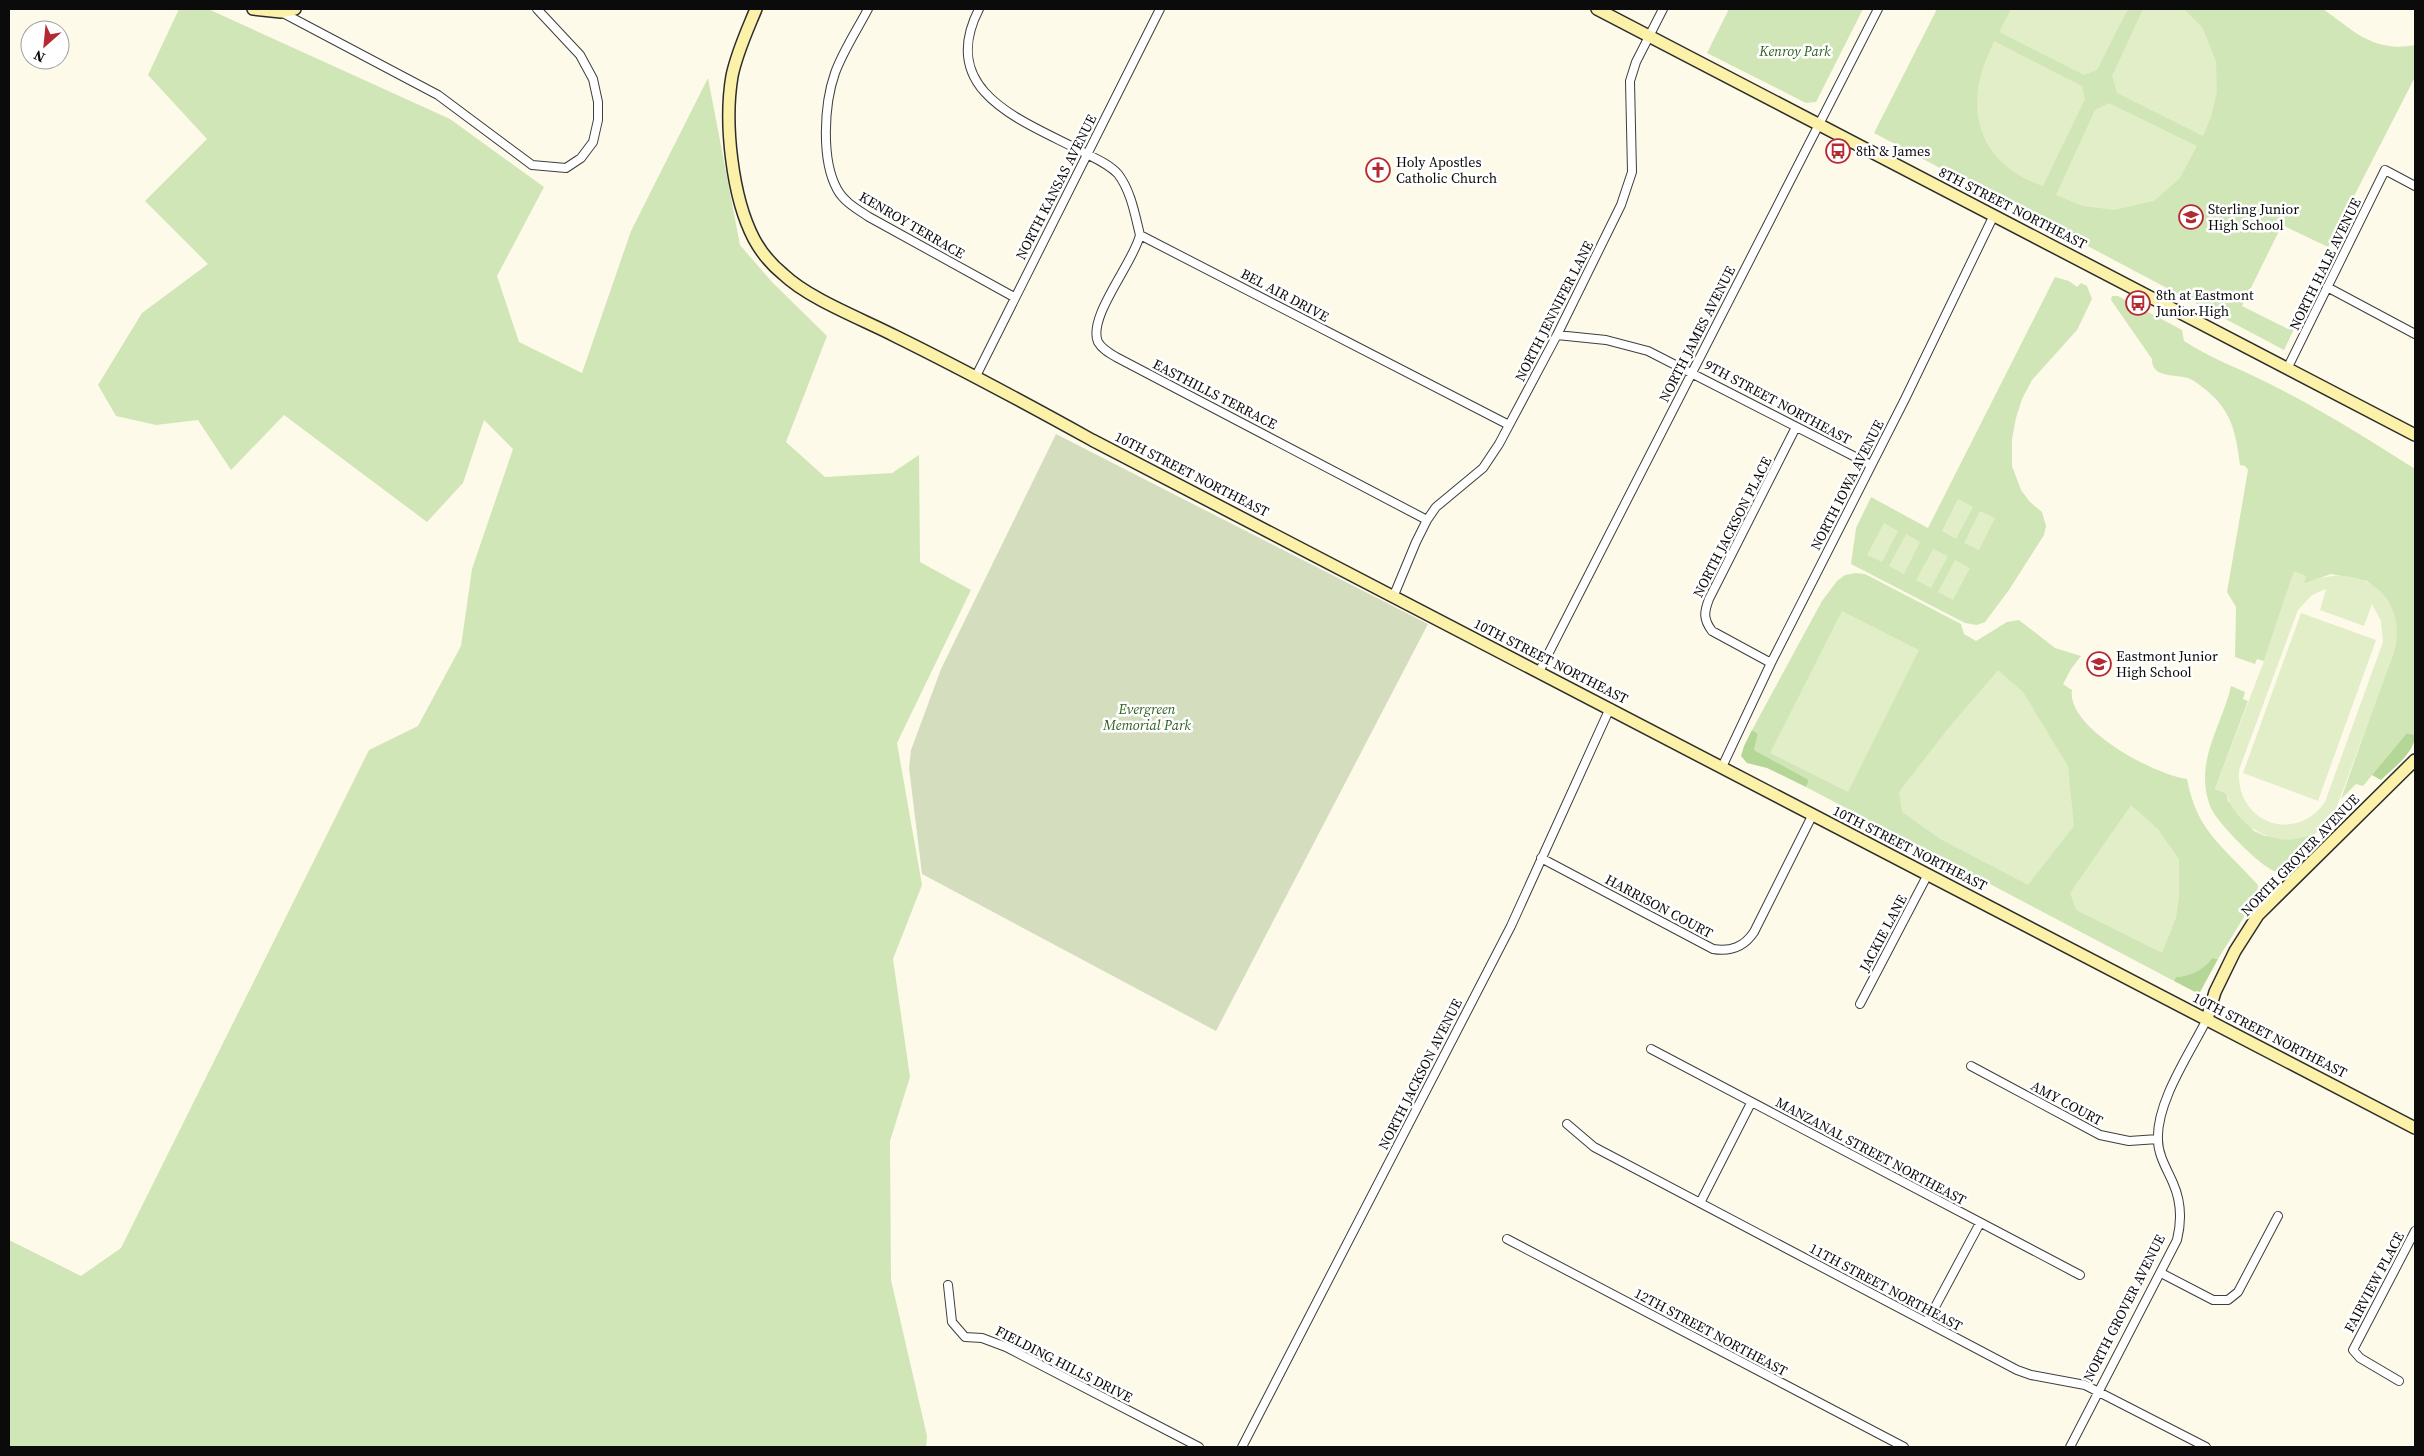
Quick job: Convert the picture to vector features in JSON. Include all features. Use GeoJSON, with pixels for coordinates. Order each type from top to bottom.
{"type":"FeatureCollection","features":[{"type":"Feature","properties":{"kind":"main road"},"geometry":{"type":"LineString","coordinates":[[253,9],[281,12],[295,9]]}},
{"type":"Feature","properties":{"kind":"main road","name":"10TH STREET NORTHEAST"},"geometry":{"type":"LineString","coordinates":[[756,9],[744,38],[732,78],[730,129],[739,195],[754,239],[784,275],[813,294],[976,376],[1092,440],[1394,595],[2207,1019],[2414,1124]]}},
{"type":"Feature","properties":{"kind":"main road","name":"8TH STREET NORTHEAST"},"geometry":{"type":"LineString","coordinates":[[1597,9],[2415,435]]}},
{"type":"Feature","properties":{"kind":"main road","name":"NORTH GROVER AVENUE"},"geometry":{"type":"LineString","coordinates":[[2207,1019],[2215,992],[2235,951],[2258,915],[2415,760]]}},
{"type":"Feature","properties":{"kind":"street"},"geometry":{"type":"LineString","coordinates":[[281,12],[438,95],[532,165],[566,168],[581,158],[593,142],[598,120],[598,102],[592,79],[580,55],[537,9]]}},
{"type":"Feature","properties":{"kind":"street","name":"KENROY TERRACE"},"geometry":{"type":"LineString","coordinates":[[868,9],[840,62],[828,99],[827,148],[831,173],[838,190],[849,203],[869,217],[1014,297]]}},
{"type":"Feature","properties":{"kind":"street"},"geometry":{"type":"LineString","coordinates":[[979,9],[971,26],[967,46],[968,61],[974,77],[983,92],[992,102],[1006,112],[1087,154],[1113,170],[1122,181],[1133,207],[1140,235]]}},
{"type":"Feature","properties":{"kind":"street","name":"NORTH KANSAS AVENUE"},"geometry":{"type":"LineString","coordinates":[[976,376],[1160,9]]}},
{"type":"Feature","properties":{"kind":"street","name":"NORTH JENNIFER LANE"},"geometry":{"type":"LineString","coordinates":[[1394,595],[1416,542],[1436,507],[1487,462],[1509,425],[1557,335],[1628,188],[1632,172],[1633,154],[1630,81],[1663,9]]}},
{"type":"Feature","properties":{"kind":"street","name":"NORTH JAMES AVENUE"},"geometry":{"type":"LineString","coordinates":[[1539,672],[1878,9]]}},
{"type":"Feature","properties":{"kind":"street","name":"NORTH HALE AVENUE"},"geometry":{"type":"LineString","coordinates":[[2287,369],[2385,170],[2415,186]]}},
{"type":"Feature","properties":{"kind":"street","name":"NORTH IOWA AVENUE"},"geometry":{"type":"LineString","coordinates":[[1722,767],[1771,663],[1994,215]]}},
{"type":"Feature","properties":{"kind":"street","name":"BEL AIR DRIVE"},"geometry":{"type":"LineString","coordinates":[[1140,235],[1509,425]]}},
{"type":"Feature","properties":{"kind":"street","name":"EASTHILLS TERRACE"},"geometry":{"type":"LineString","coordinates":[[1140,235],[1135,250],[1098,320],[1097,336],[1103,349],[1124,362],[1428,520]]}},
{"type":"Feature","properties":{"kind":"street"},"geometry":{"type":"LineString","coordinates":[[2327,287],[2415,334]]}},
{"type":"Feature","properties":{"kind":"street","name":"9TH STREET NORTHEAST"},"geometry":{"type":"LineString","coordinates":[[1557,335],[1606,340],[1634,346],[1692,372],[1796,428],[1871,464]]}},
{"type":"Feature","properties":{"kind":"street","name":"NORTH JACKSON PLACE"},"geometry":{"type":"LineString","coordinates":[[1771,663],[1712,630],[1706,623],[1704,612],[1796,428]]}},
{"type":"Feature","properties":{"kind":"street","name":"NORTH JACKSON AVENUE"},"geometry":{"type":"LineString","coordinates":[[1242,1447],[1511,926],[1610,708]]}},
{"type":"Feature","properties":{"kind":"street","name":"HARRISON COURT"},"geometry":{"type":"LineString","coordinates":[[1541,858],[1713,948],[1732,949],[1748,940],[1754,932],[1813,814]]}},
{"type":"Feature","properties":{"kind":"street","name":"JACKIE LANE"},"geometry":{"type":"LineString","coordinates":[[1860,1004],[1928,874]]}},
{"type":"Feature","properties":{"kind":"street","name":"NORTH GROVER AVENUE"},"geometry":{"type":"LineString","coordinates":[[2070,1447],[2177,1240],[2180,1216],[2177,1196],[2163,1161],[2158,1140],[2165,1103],[2207,1019]]}},
{"type":"Feature","properties":{"kind":"street","name":"MANZANAL STREET NORTHEAST"},"geometry":{"type":"LineString","coordinates":[[1651,1049],[2080,1275]]}},
{"type":"Feature","properties":{"kind":"street","name":"AMY COURT"},"geometry":{"type":"LineString","coordinates":[[1971,1066],[2100,1135],[2129,1141],[2158,1140]]}},
{"type":"Feature","properties":{"kind":"street"},"geometry":{"type":"LineString","coordinates":[[1700,1203],[1751,1103]]}},
{"type":"Feature","properties":{"kind":"street","name":"11TH STREET NORTHEAST"},"geometry":{"type":"LineString","coordinates":[[1567,1124],[1594,1147],[2017,1370],[2031,1375],[2070,1381],[2099,1391],[2206,1447]]}},
{"type":"Feature","properties":{"kind":"street"},"geometry":{"type":"LineString","coordinates":[[2161,1273],[2213,1300],[2228,1300],[2238,1292],[2278,1216]]}},
{"type":"Feature","properties":{"kind":"street"},"geometry":{"type":"LineString","coordinates":[[1927,1322],[1980,1223]]}},
{"type":"Feature","properties":{"kind":"street","name":"FAIRVIEW PLACE"},"geometry":{"type":"LineString","coordinates":[[2399,1381],[2360,1358],[2353,1350],[2415,1231]]}},
{"type":"Feature","properties":{"kind":"street","name":"12TH STREET NORTHEAST"},"geometry":{"type":"LineString","coordinates":[[1507,1239],[1904,1447]]}},
{"type":"Feature","properties":{"kind":"street","name":"FIELDING HILLS DRIVE"},"geometry":{"type":"LineString","coordinates":[[948,1285],[952,1322],[965,1337],[982,1338],[1006,1347],[1199,1447]]}},
{"type":"Feature","properties":{"kind":"green space"},"geometry":{"type":"Polygon","coordinates":[[[179,9],[208,9],[450,119],[544,187],[497,276],[519,342],[582,373],[631,231],[708,78],[740,245],[772,282],[827,336],[786,442],[825,477],[892,473],[919,455],[920,562],[971,590],[897,743],[922,885],[893,959],[910,1077],[890,1141],[891,1280],[927,1436],[926,1447],[9,1447],[9,1240],[81,1276],[121,1248],[369,750],[418,726],[461,646],[472,569],[513,449],[484,420],[463,483],[427,522],[284,415],[231,470],[198,420],[156,425],[116,416],[98,385],[142,313],[208,264],[145,201],[207,139],[148,75],[179,9]]]}},
{"type":"Feature","properties":{"kind":"green space","name":"Kenroy Park"},"geometry":{"type":"Polygon","coordinates":[[[1729,9],[1863,9],[1816,102],[1806,103],[1707,53],[1729,9]]]}},
{"type":"Feature","properties":{"kind":"green space","name":"Sterling Junior High School"},"geometry":{"type":"Polygon","coordinates":[[[1937,9],[2323,9],[2355,32],[2376,43],[2401,47],[2415,45],[2415,77],[2328,247],[2282,225],[2242,306],[2288,329],[2303,299],[2307,302],[2284,350],[1874,133],[1937,9]]]}},
{"type":"Feature","properties":{"kind":"green space"},"geometry":{"type":"Polygon","coordinates":[[[2011,9],[2128,9],[2097,70],[2084,75],[1999,32],[2011,9]]]}},
{"type":"Feature","properties":{"kind":"green space"},"geometry":{"type":"Polygon","coordinates":[[[2143,9],[2184,9],[2202,27],[2216,61],[2217,92],[2211,117],[2203,136],[2117,93],[2112,76],[2143,9]]]}},
{"type":"Feature","properties":{"kind":"green space"},"geometry":{"type":"Polygon","coordinates":[[[1994,41],[2082,86],[2085,99],[2043,186],[2009,169],[1987,144],[1981,128],[1977,111],[1978,93],[1982,70],[1994,41]]]}},
{"type":"Feature","properties":{"kind":"green space"},"geometry":{"type":"Polygon","coordinates":[[[2109,103],[2197,146],[2180,178],[2154,201],[2114,210],[2083,206],[2056,195],[2095,110],[2109,103]]]}},
{"type":"Feature","properties":{"kind":"green space"},"geometry":{"type":"Polygon","coordinates":[[[2055,277],[2069,281],[2077,287],[2081,283],[2087,286],[2092,299],[2077,330],[2032,380],[2022,399],[2016,418],[2012,439],[2012,466],[2021,490],[2030,502],[2042,512],[2046,526],[2044,535],[2009,590],[1985,622],[1977,625],[1965,623],[1851,564],[1856,528],[1871,497],[1928,528],[2055,277]]]}},
{"type":"Feature","properties":{"kind":"green space"},"geometry":{"type":"Polygon","coordinates":[[[2112,296],[2118,296],[2182,330],[2184,341],[2194,347],[2304,402],[2360,434],[2415,469],[2415,735],[2407,733],[2363,786],[2356,784],[2341,799],[2396,644],[2381,593],[2367,581],[2331,574],[2303,584],[2294,572],[2264,661],[2257,659],[2255,664],[2235,657],[2236,607],[2227,592],[2248,470],[2245,466],[2240,465],[2236,438],[2223,407],[2194,381],[2156,370],[2152,359],[2111,300],[2112,296]]]}},
{"type":"Feature","properties":{"kind":"green space","name":"Evergreen Memorial Park"},"geometry":{"type":"Polygon","coordinates":[[[1056,434],[1428,624],[1216,1031],[922,874],[909,768],[911,750],[941,669],[1056,434]]]}},
{"type":"Feature","properties":{"kind":"green space"},"geometry":{"type":"Polygon","coordinates":[[[1958,499],[1973,507],[1956,539],[1942,531],[1958,499]]]}},
{"type":"Feature","properties":{"kind":"green space"},"geometry":{"type":"Polygon","coordinates":[[[1980,511],[1995,518],[1979,550],[1964,543],[1980,511]]]}},
{"type":"Feature","properties":{"kind":"green space"},"geometry":{"type":"Polygon","coordinates":[[[1884,523],[1898,531],[1882,562],[1867,555],[1884,523]]]}},
{"type":"Feature","properties":{"kind":"green space"},"geometry":{"type":"Polygon","coordinates":[[[1906,534],[1920,542],[1904,574],[1889,566],[1906,534]]]}},
{"type":"Feature","properties":{"kind":"green space"},"geometry":{"type":"Polygon","coordinates":[[[1933,549],[1948,556],[1931,588],[1916,580],[1933,549]]]}},
{"type":"Feature","properties":{"kind":"green space"},"geometry":{"type":"Polygon","coordinates":[[[1955,560],[1970,568],[1953,600],[1938,592],[1955,560]]]}},
{"type":"Feature","properties":{"kind":"green space"},"geometry":{"type":"Polygon","coordinates":[[[2294,571],[2306,576],[2304,584],[2324,577],[2343,576],[2360,579],[2375,587],[2387,598],[2394,613],[2397,632],[2394,653],[2336,809],[2322,828],[2305,837],[2291,840],[2277,839],[2251,827],[2240,818],[2226,793],[2215,789],[2264,661],[2294,571]],[[2326,589],[2312,595],[2298,610],[2239,770],[2240,788],[2247,803],[2257,814],[2269,822],[2284,824],[2298,822],[2313,815],[2325,802],[2383,642],[2381,621],[2372,604],[2364,626],[2320,610],[2326,589]]]}},
{"type":"Feature","properties":{"kind":"green space"},"geometry":{"type":"Polygon","coordinates":[[[1865,574],[1961,624],[1964,634],[1976,641],[2007,622],[2019,620],[2055,648],[2081,656],[2063,684],[2072,690],[2074,705],[2083,719],[2097,734],[2135,759],[2173,776],[2187,779],[2191,797],[2205,826],[2258,885],[2257,896],[2218,959],[2212,958],[2201,969],[2191,974],[2176,977],[2174,981],[1806,787],[1809,780],[1754,750],[1758,734],[1752,730],[1822,601],[1837,581],[1845,575],[1865,574]]]}},
{"type":"Feature","properties":{"kind":"green space"},"geometry":{"type":"Polygon","coordinates":[[[1842,611],[1919,650],[1848,792],[1770,753],[1842,611]]]}},
{"type":"Feature","properties":{"kind":"green space"},"geometry":{"type":"Polygon","coordinates":[[[2301,613],[2376,640],[2318,801],[2243,773],[2301,613]]]}},
{"type":"Feature","properties":{"kind":"green space"},"geometry":{"type":"Polygon","coordinates":[[[1998,670],[2023,692],[2068,766],[2074,826],[2028,885],[1940,839],[1902,812],[1899,792],[1946,731],[1998,670]]]}},
{"type":"Feature","properties":{"kind":"green space"},"geometry":{"type":"Polygon","coordinates":[[[2231,686],[2245,692],[2243,699],[2248,701],[2215,789],[2226,793],[2228,801],[2254,831],[2265,836],[2296,838],[2319,829],[2306,843],[2311,848],[2286,872],[2275,871],[2266,866],[2244,848],[2216,817],[2208,798],[2205,777],[2208,754],[2231,686]]]}},
{"type":"Feature","properties":{"kind":"green space"},"geometry":{"type":"Polygon","coordinates":[[[1752,730],[1758,734],[1754,750],[1809,780],[1806,787],[1767,768],[1747,763],[1741,756],[1752,730]]]}},
{"type":"Feature","properties":{"kind":"green space"},"geometry":{"type":"Polygon","coordinates":[[[2407,733],[2415,735],[2414,742],[2407,754],[2381,780],[2372,775],[2407,733]]]}},
{"type":"Feature","properties":{"kind":"green space"},"geometry":{"type":"Polygon","coordinates":[[[2131,805],[2158,829],[2179,859],[2179,898],[2176,918],[2162,953],[2076,910],[2070,893],[2131,805]]]}},
{"type":"Feature","properties":{"kind":"green space"},"geometry":{"type":"Polygon","coordinates":[[[2212,958],[2218,959],[2199,994],[2174,981],[2176,977],[2191,974],[2201,969],[2212,958]]]}},
{"type":"Feature","properties":{"kind":"place","name":"8th & James"},"geometry":{"type":"Point","coordinates":[1838,151]}},
{"type":"Feature","properties":{"kind":"place","name":"Holy Apostles Catholic Church"},"geometry":{"type":"Point","coordinates":[1378,170]}},
{"type":"Feature","properties":{"kind":"place","name":"Sterling Junior High School"},"geometry":{"type":"Point","coordinates":[2191,217]}},
{"type":"Feature","properties":{"kind":"place","name":"8th at Eastmont Junior High"},"geometry":{"type":"Point","coordinates":[2138,303]}},
{"type":"Feature","properties":{"kind":"place","name":"Eastmont Junior High School"},"geometry":{"type":"Point","coordinates":[2099,664]}}]}
